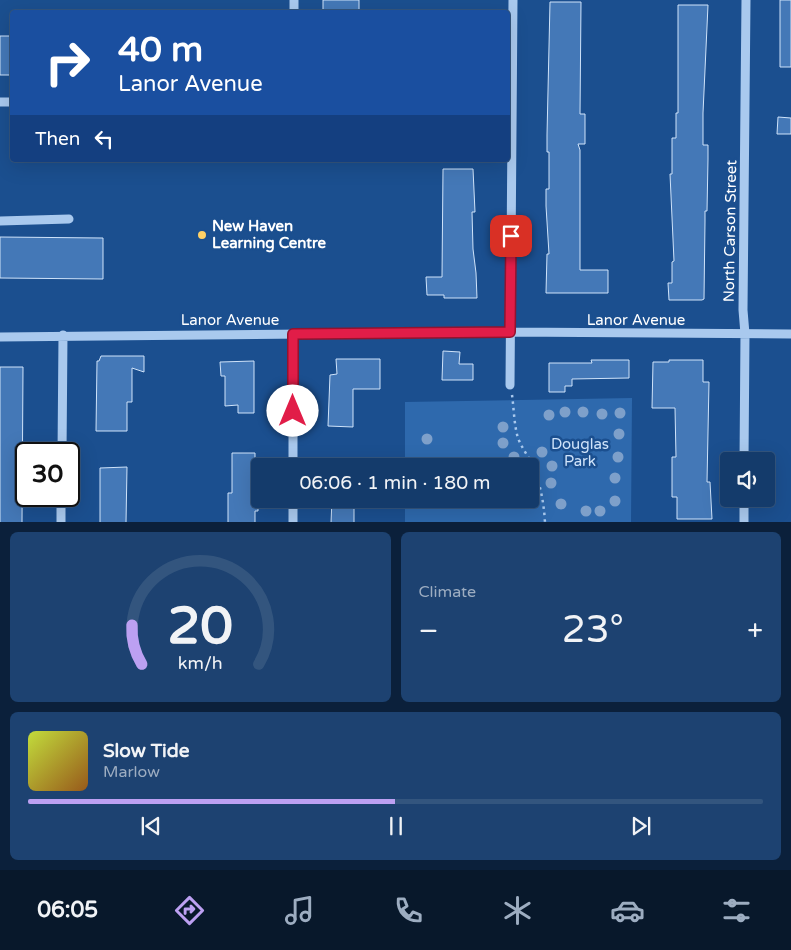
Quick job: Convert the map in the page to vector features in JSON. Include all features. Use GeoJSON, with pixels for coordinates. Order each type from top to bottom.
{"type":"FeatureCollection","features":[{"type":"Feature","properties":{"kind":"street"},"geometry":{"type":"LineString","coordinates":[[510,385],[513,0]]}},
{"type":"Feature","properties":{"kind":"street","name":"North Carson Street"},"geometry":{"type":"LineString","coordinates":[[744,452],[743,310],[746,0]]}},
{"type":"Feature","properties":{"kind":"street"},"geometry":{"type":"LineString","coordinates":[[0,220],[69,220]]}},
{"type":"Feature","properties":{"kind":"street","name":"Lanor Avenue"},"geometry":{"type":"LineString","coordinates":[[0,337],[510,332],[791,334]]}},
{"type":"Feature","properties":{"kind":"street"},"geometry":{"type":"LineString","coordinates":[[293,334],[293,458]]}},
{"type":"Feature","properties":{"kind":"street"},"geometry":{"type":"LineString","coordinates":[[62,442],[63,335]]}},
{"type":"Feature","properties":{"kind":"street"},"geometry":{"type":"LineString","coordinates":[[61,507],[61,522]]}},
{"type":"Feature","properties":{"kind":"street"},"geometry":{"type":"LineString","coordinates":[[744,507],[744,522]]}},
{"type":"Feature","properties":{"kind":"street"},"geometry":{"type":"LineString","coordinates":[[293,508],[293,522]]}},
{"type":"Feature","properties":{"kind":"path"},"geometry":{"type":"LineString","coordinates":[[510,385],[517,435],[523,450],[534,467],[540,488],[545,522]]}},
{"type":"Feature","properties":{"kind":"green space","name":"Douglas Park"},"geometry":{"type":"Polygon","coordinates":[[[632,398],[631,522],[405,522],[405,508],[539,508],[539,458],[405,458],[405,402],[632,398]]]}},
{"type":"Feature","properties":{"kind":"building"},"geometry":{"type":"Polygon","coordinates":[[[323,0],[359,0],[359,10],[323,10],[323,0]]]}},
{"type":"Feature","properties":{"kind":"building"},"geometry":{"type":"Polygon","coordinates":[[[780,0],[791,0],[791,67],[780,67],[780,0]]]}},
{"type":"Feature","properties":{"kind":"building"},"geometry":{"type":"Polygon","coordinates":[[[550,2],[581,2],[580,114],[585,114],[585,144],[578,144],[580,150],[580,270],[608,270],[608,293],[546,293],[547,254],[549,254],[546,189],[549,189],[547,135],[550,2]]]}},
{"type":"Feature","properties":{"kind":"building"},"geometry":{"type":"Polygon","coordinates":[[[678,5],[708,5],[703,113],[703,145],[708,145],[707,211],[705,211],[704,299],[702,300],[669,300],[668,283],[672,283],[672,262],[674,261],[670,174],[672,174],[672,138],[676,138],[676,113],[678,113],[678,5]]]}},
{"type":"Feature","properties":{"kind":"building"},"geometry":{"type":"Polygon","coordinates":[[[0,36],[10,36],[10,75],[0,75],[0,36]]]}},
{"type":"Feature","properties":{"kind":"building"},"geometry":{"type":"Polygon","coordinates":[[[778,117],[791,118],[791,134],[777,134],[778,117]]]}},
{"type":"Feature","properties":{"kind":"building"},"geometry":{"type":"Polygon","coordinates":[[[443,169],[473,169],[475,212],[472,212],[473,249],[477,298],[444,298],[444,295],[427,295],[426,277],[442,277],[443,169]]]}},
{"type":"Feature","properties":{"kind":"building"},"geometry":{"type":"Polygon","coordinates":[[[0,237],[103,238],[103,279],[0,278],[0,237]]]}},
{"type":"Feature","properties":{"kind":"building"},"geometry":{"type":"Polygon","coordinates":[[[443,351],[460,352],[459,364],[473,364],[473,380],[442,380],[443,351]]]}},
{"type":"Feature","properties":{"kind":"building"},"geometry":{"type":"Polygon","coordinates":[[[101,356],[144,356],[144,372],[132,368],[132,402],[127,402],[127,431],[96,431],[97,361],[99,361],[101,356]]]}},
{"type":"Feature","properties":{"kind":"building"},"geometry":{"type":"Polygon","coordinates":[[[336,359],[380,359],[380,389],[353,389],[353,427],[328,426],[330,375],[337,374],[336,359]]]}},
{"type":"Feature","properties":{"kind":"building"},"geometry":{"type":"Polygon","coordinates":[[[591,360],[629,360],[629,378],[572,379],[572,386],[565,386],[565,392],[549,392],[549,363],[592,363],[591,360]]]}},
{"type":"Feature","properties":{"kind":"building"},"geometry":{"type":"Polygon","coordinates":[[[669,360],[703,360],[703,382],[709,382],[707,482],[710,482],[712,519],[677,519],[677,497],[672,497],[672,457],[676,457],[675,408],[652,408],[653,362],[669,362],[669,360]]]}},
{"type":"Feature","properties":{"kind":"building"},"geometry":{"type":"Polygon","coordinates":[[[254,361],[254,413],[238,413],[238,405],[225,406],[225,376],[221,376],[220,362],[254,361]]]}},
{"type":"Feature","properties":{"kind":"building"},"geometry":{"type":"Polygon","coordinates":[[[0,367],[23,367],[23,442],[15,442],[15,507],[22,507],[22,522],[0,522],[0,367]]]}},
{"type":"Feature","properties":{"kind":"building"},"geometry":{"type":"Polygon","coordinates":[[[232,453],[255,453],[255,458],[251,458],[251,508],[258,508],[258,511],[255,511],[255,522],[228,522],[228,493],[232,493],[232,453]]]}},
{"type":"Feature","properties":{"kind":"building"},"geometry":{"type":"Polygon","coordinates":[[[127,467],[126,522],[100,522],[100,468],[127,467]]]}},
{"type":"Feature","properties":{"kind":"building"},"geometry":{"type":"Polygon","coordinates":[[[332,508],[354,508],[354,522],[331,522],[332,508]]]}},
{"type":"Feature","properties":{"kind":"place","name":"New Haven Learning Centre"},"geometry":{"type":"Point","coordinates":[202,235]}},
{"type":"Feature","properties":{"kind":"route"},"geometry":{"type":"LineString","coordinates":[[293,411],[293,334],[510,332],[511,236]]}}]}
